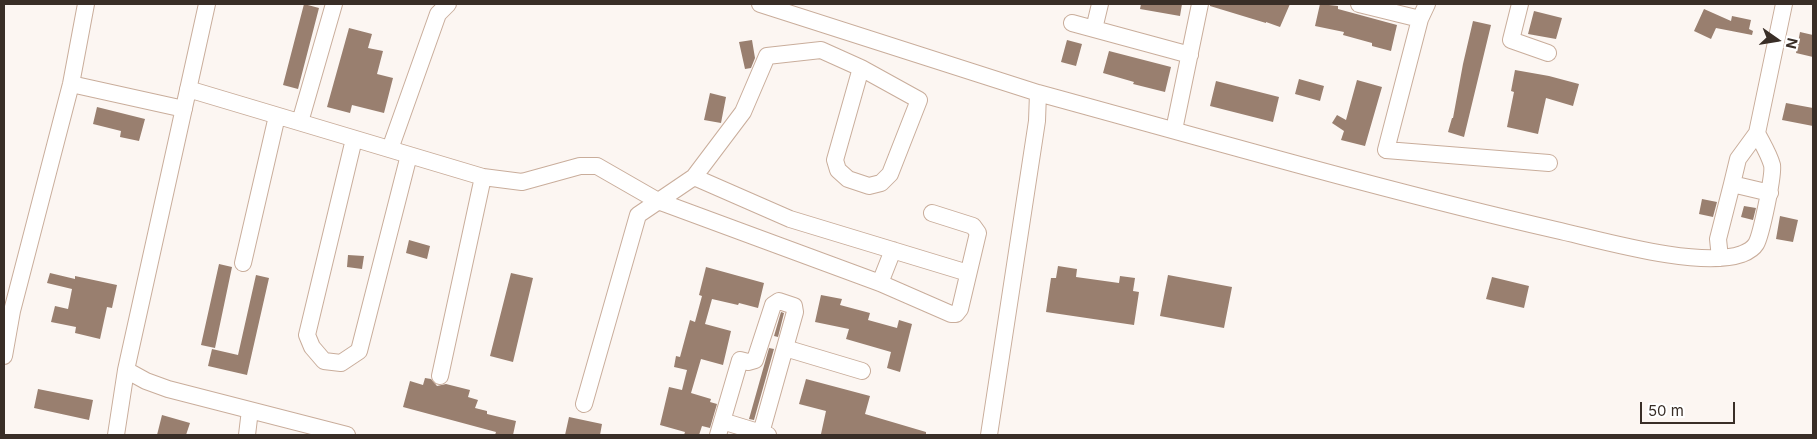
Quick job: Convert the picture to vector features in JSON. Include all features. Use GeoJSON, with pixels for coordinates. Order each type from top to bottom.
{"type":"FeatureCollection","features":[{"type":"Feature","properties":{"kind":"street"},"geometry":{"type":"LineString","coordinates":[[4,356],[12,311],[71,84],[86,4]]}},
{"type":"Feature","properties":{"kind":"street"},"geometry":{"type":"LineString","coordinates":[[116,435],[126,370],[207,4]]}},
{"type":"Feature","properties":{"kind":"street"},"geometry":{"type":"LineString","coordinates":[[300,122],[334,4]]}},
{"type":"Feature","properties":{"kind":"street"},"geometry":{"type":"LineString","coordinates":[[390,149],[438,14],[448,4]]}},
{"type":"Feature","properties":{"kind":"street"},"geometry":{"type":"LineString","coordinates":[[760,4],[1038,93],[1448,205],[1648,251],[1720,258],[1741,255],[1750,251],[1756,244],[1770,193],[1772,166],[1757,133]]}},
{"type":"Feature","properties":{"kind":"street"},"geometry":{"type":"LineString","coordinates":[[1094,29],[1100,4]]}},
{"type":"Feature","properties":{"kind":"street"},"geometry":{"type":"LineString","coordinates":[[1174,130],[1200,4]]}},
{"type":"Feature","properties":{"kind":"street"},"geometry":{"type":"LineString","coordinates":[[1359,4],[1420,19]]}},
{"type":"Feature","properties":{"kind":"street"},"geometry":{"type":"LineString","coordinates":[[1428,4],[1420,19],[1386,150],[1549,163]]}},
{"type":"Feature","properties":{"kind":"street"},"geometry":{"type":"LineString","coordinates":[[1520,4],[1511,40],[1548,53]]}},
{"type":"Feature","properties":{"kind":"street"},"geometry":{"type":"LineString","coordinates":[[1720,258],[1718,239],[1738,159],[1757,133],[1784,4]]}},
{"type":"Feature","properties":{"kind":"street"},"geometry":{"type":"LineString","coordinates":[[1072,23],[1190,55]]}},
{"type":"Feature","properties":{"kind":"street"},"geometry":{"type":"LineString","coordinates":[[584,404],[638,215],[694,176],[743,112],[767,56],[821,50],[861,68],[919,100],[890,174],[881,183],[869,186],[848,179],[838,170],[835,160],[861,68]]}},
{"type":"Feature","properties":{"kind":"street"},"geometry":{"type":"LineString","coordinates":[[71,84],[184,109]]}},
{"type":"Feature","properties":{"kind":"street"},"geometry":{"type":"LineString","coordinates":[[188,89],[483,177],[522,182],[580,166],[597,166],[658,201],[880,283],[950,314],[956,314],[960,309],[978,233],[974,226],[932,213]]}},
{"type":"Feature","properties":{"kind":"street"},"geometry":{"type":"LineString","coordinates":[[989,435],[1037,121],[1038,93]]}},
{"type":"Feature","properties":{"kind":"street"},"geometry":{"type":"LineString","coordinates":[[243,263],[277,116]]}},
{"type":"Feature","properties":{"kind":"street"},"geometry":{"type":"LineString","coordinates":[[354,139],[307,334],[312,347],[324,361],[341,363],[359,351],[409,155]]}},
{"type":"Feature","properties":{"kind":"street"},"geometry":{"type":"LineString","coordinates":[[694,176],[790,219],[968,273]]}},
{"type":"Feature","properties":{"kind":"street"},"geometry":{"type":"LineString","coordinates":[[440,376],[483,177]]}},
{"type":"Feature","properties":{"kind":"street"},"geometry":{"type":"LineString","coordinates":[[1732,184],[1770,193]]}},
{"type":"Feature","properties":{"kind":"street"},"geometry":{"type":"LineString","coordinates":[[880,283],[893,250]]}},
{"type":"Feature","properties":{"kind":"street"},"geometry":{"type":"LineString","coordinates":[[779,301],[794,306],[795,312],[785,348],[764,434],[720,428],[740,360],[748,362],[755,360],[773,305],[779,301]]}},
{"type":"Feature","properties":{"kind":"street"},"geometry":{"type":"LineString","coordinates":[[785,348],[862,371]]}},
{"type":"Feature","properties":{"kind":"street"},"geometry":{"type":"LineString","coordinates":[[126,370],[146,381],[168,389],[347,435]]}},
{"type":"Feature","properties":{"kind":"street"},"geometry":{"type":"LineString","coordinates":[[247,435],[250,410]]}},
{"type":"Feature","properties":{"kind":"building"},"geometry":{"type":"Polygon","coordinates":[[[304,4],[319,8],[298,89],[283,85],[304,4]]]}},
{"type":"Feature","properties":{"kind":"building"},"geometry":{"type":"Polygon","coordinates":[[[1141,4],[1182,4],[1180,16],[1140,9],[1141,4]]]}},
{"type":"Feature","properties":{"kind":"building"},"geometry":{"type":"Polygon","coordinates":[[[1210,4],[1290,4],[1280,27],[1210,6],[1210,4]]]}},
{"type":"Feature","properties":{"kind":"building"},"geometry":{"type":"Polygon","coordinates":[[[1320,4],[1338,6],[1338,9],[1397,25],[1391,51],[1372,46],[1372,43],[1343,35],[1344,32],[1315,26],[1320,4]]]}},
{"type":"Feature","properties":{"kind":"building"},"geometry":{"type":"Polygon","coordinates":[[[1704,9],[1731,21],[1732,16],[1751,20],[1749,29],[1753,31],[1752,35],[1716,28],[1711,39],[1694,31],[1704,9]]]}},
{"type":"Feature","properties":{"kind":"building"},"geometry":{"type":"Polygon","coordinates":[[[1534,11],[1562,18],[1556,39],[1528,34],[1534,11]]]}},
{"type":"Feature","properties":{"kind":"building"},"geometry":{"type":"Polygon","coordinates":[[[1473,21],[1491,25],[1464,137],[1448,132],[1453,118],[1473,21]]]}},
{"type":"Feature","properties":{"kind":"building"},"geometry":{"type":"Polygon","coordinates":[[[349,28],[372,34],[368,48],[383,51],[377,74],[393,78],[384,113],[352,105],[350,113],[327,107],[349,28]]]}},
{"type":"Feature","properties":{"kind":"building"},"geometry":{"type":"Polygon","coordinates":[[[1800,32],[1813,35],[1813,57],[1796,53],[1800,32]]]}},
{"type":"Feature","properties":{"kind":"building"},"geometry":{"type":"Polygon","coordinates":[[[752,40],[755,58],[751,68],[745,69],[739,42],[752,40]]]}},
{"type":"Feature","properties":{"kind":"building"},"geometry":{"type":"Polygon","coordinates":[[[1067,40],[1082,44],[1076,66],[1061,62],[1067,40]]]}},
{"type":"Feature","properties":{"kind":"building"},"geometry":{"type":"Polygon","coordinates":[[[1109,51],[1171,67],[1165,92],[1133,84],[1134,82],[1103,73],[1109,51]]]}},
{"type":"Feature","properties":{"kind":"building"},"geometry":{"type":"Polygon","coordinates":[[[1515,70],[1579,84],[1573,106],[1546,98],[1538,134],[1507,127],[1514,92],[1511,91],[1515,70]]]}},
{"type":"Feature","properties":{"kind":"building"},"geometry":{"type":"Polygon","coordinates":[[[1299,79],[1324,86],[1320,101],[1295,94],[1299,79]]]}},
{"type":"Feature","properties":{"kind":"building"},"geometry":{"type":"Polygon","coordinates":[[[1357,80],[1382,87],[1365,146],[1341,140],[1344,131],[1332,123],[1337,115],[1346,120],[1357,80]]]}},
{"type":"Feature","properties":{"kind":"building"},"geometry":{"type":"Polygon","coordinates":[[[1216,81],[1279,97],[1273,122],[1210,106],[1216,81]]]}},
{"type":"Feature","properties":{"kind":"building"},"geometry":{"type":"Polygon","coordinates":[[[710,93],[726,97],[721,123],[704,120],[710,93]]]}},
{"type":"Feature","properties":{"kind":"building"},"geometry":{"type":"Polygon","coordinates":[[[1786,103],[1813,108],[1813,126],[1782,120],[1786,103]]]}},
{"type":"Feature","properties":{"kind":"building"},"geometry":{"type":"Polygon","coordinates":[[[97,107],[145,119],[139,141],[120,137],[121,131],[93,124],[97,107]]]}},
{"type":"Feature","properties":{"kind":"building"},"geometry":{"type":"Polygon","coordinates":[[[1702,199],[1717,202],[1713,217],[1699,214],[1702,199]]]}},
{"type":"Feature","properties":{"kind":"building"},"geometry":{"type":"Polygon","coordinates":[[[1744,206],[1756,208],[1753,220],[1741,217],[1744,206]]]}},
{"type":"Feature","properties":{"kind":"building"},"geometry":{"type":"Polygon","coordinates":[[[1780,216],[1798,220],[1793,242],[1776,239],[1780,216]]]}},
{"type":"Feature","properties":{"kind":"building"},"geometry":{"type":"Polygon","coordinates":[[[409,240],[430,246],[427,259],[406,253],[409,240]]]}},
{"type":"Feature","properties":{"kind":"building"},"geometry":{"type":"Polygon","coordinates":[[[348,255],[364,256],[362,269],[347,267],[348,255]]]}},
{"type":"Feature","properties":{"kind":"building"},"geometry":{"type":"Polygon","coordinates":[[[219,264],[232,267],[215,348],[201,345],[219,264]]]}},
{"type":"Feature","properties":{"kind":"building"},"geometry":{"type":"Polygon","coordinates":[[[1058,266],[1077,269],[1076,277],[1119,283],[1120,276],[1135,278],[1133,291],[1139,292],[1134,325],[1046,312],[1051,278],[1056,278],[1058,266]]]}},
{"type":"Feature","properties":{"kind":"building"},"geometry":{"type":"Polygon","coordinates":[[[706,267],[764,283],[758,308],[712,299],[705,324],[731,331],[723,365],[701,359],[691,393],[711,399],[710,402],[717,404],[710,428],[702,426],[699,435],[684,435],[685,432],[660,425],[669,387],[682,390],[687,370],[674,367],[676,356],[680,357],[690,320],[695,322],[702,296],[699,295],[706,267]]]}},
{"type":"Feature","properties":{"kind":"building"},"geometry":{"type":"Polygon","coordinates":[[[50,273],[117,285],[112,308],[107,307],[100,339],[75,333],[76,327],[51,322],[55,306],[68,309],[72,289],[47,283],[50,273]]]}},
{"type":"Feature","properties":{"kind":"building"},"geometry":{"type":"Polygon","coordinates":[[[511,273],[533,278],[513,362],[490,356],[511,273]]]}},
{"type":"Feature","properties":{"kind":"building"},"geometry":{"type":"Polygon","coordinates":[[[256,275],[269,278],[247,375],[208,366],[212,349],[238,355],[256,275]]]}},
{"type":"Feature","properties":{"kind":"building"},"geometry":{"type":"Polygon","coordinates":[[[1168,275],[1232,287],[1224,328],[1160,316],[1168,275]]]}},
{"type":"Feature","properties":{"kind":"building"},"geometry":{"type":"Polygon","coordinates":[[[1492,277],[1529,286],[1524,308],[1486,299],[1492,277]]]}},
{"type":"Feature","properties":{"kind":"building"},"geometry":{"type":"Polygon","coordinates":[[[821,295],[842,299],[840,305],[870,313],[868,320],[897,328],[899,320],[912,324],[900,372],[887,368],[891,352],[846,339],[849,329],[815,322],[821,295]]]}},
{"type":"Feature","properties":{"kind":"building"},"geometry":{"type":"Polygon","coordinates":[[[781,312],[784,313],[778,337],[774,336],[781,312]]]}},
{"type":"Feature","properties":{"kind":"building"},"geometry":{"type":"Polygon","coordinates":[[[769,348],[774,349],[754,420],[749,419],[769,348]]]}},
{"type":"Feature","properties":{"kind":"building"},"geometry":{"type":"Polygon","coordinates":[[[425,378],[431,379],[437,386],[446,384],[470,390],[468,397],[478,400],[475,408],[487,411],[487,414],[516,421],[513,435],[495,435],[496,432],[403,407],[410,381],[423,385],[425,378]]]}},
{"type":"Feature","properties":{"kind":"building"},"geometry":{"type":"Polygon","coordinates":[[[806,379],[870,396],[865,414],[926,432],[926,435],[821,434],[826,411],[799,404],[806,379]]]}},
{"type":"Feature","properties":{"kind":"building"},"geometry":{"type":"Polygon","coordinates":[[[38,389],[93,400],[89,420],[34,408],[38,389]]]}},
{"type":"Feature","properties":{"kind":"building"},"geometry":{"type":"Polygon","coordinates":[[[162,415],[190,423],[186,435],[157,435],[162,415]]]}},
{"type":"Feature","properties":{"kind":"building"},"geometry":{"type":"Polygon","coordinates":[[[569,417],[602,424],[600,435],[565,435],[569,417]]]}}]}
